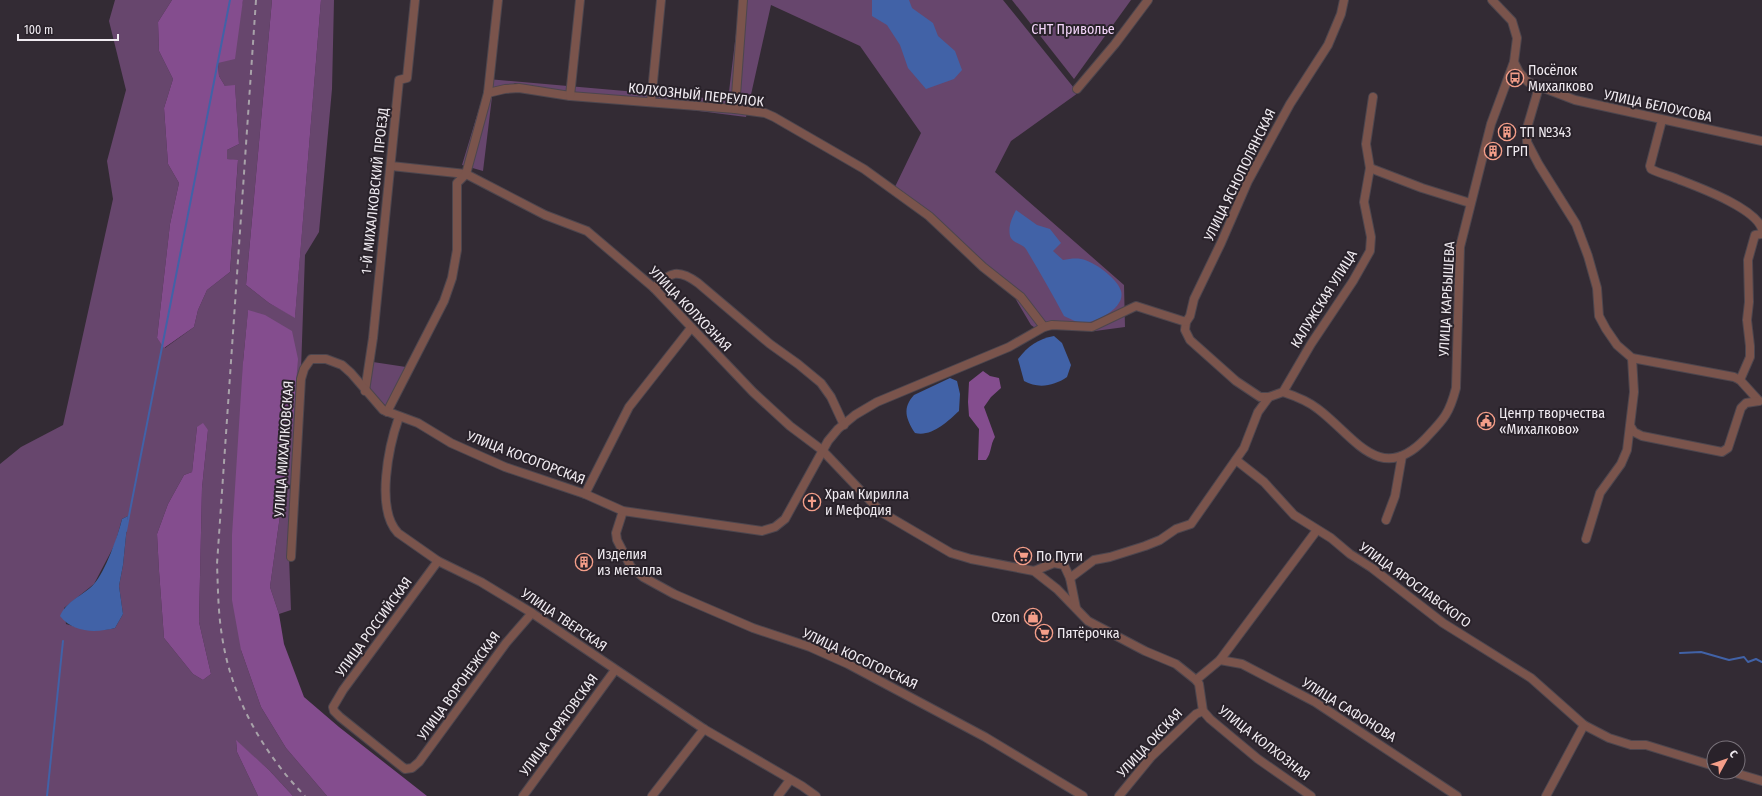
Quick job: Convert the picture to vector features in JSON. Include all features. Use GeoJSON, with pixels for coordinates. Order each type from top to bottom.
{"type":"FeatureCollection","features":[{"type":"Feature","properties":{"kind":"street","name":"1-Й МИХАЛКОВСКИЙ ПРОЕЗД"},"geometry":{"type":"LineString","coordinates":[[365,391],[373,338],[400,80],[407,78],[415,0]]}},
{"type":"Feature","properties":{"kind":"street"},"geometry":{"type":"LineString","coordinates":[[387,412],[444,301],[452,278],[457,250],[458,183],[466,174],[488,93],[498,0]]}},
{"type":"Feature","properties":{"kind":"street"},"geometry":{"type":"LineString","coordinates":[[570,96],[580,0]]}},
{"type":"Feature","properties":{"kind":"street"},"geometry":{"type":"LineString","coordinates":[[651,102],[661,0]]}},
{"type":"Feature","properties":{"kind":"street"},"geometry":{"type":"LineString","coordinates":[[735,109],[743,0]]}},
{"type":"Feature","properties":{"kind":"street"},"geometry":{"type":"LineString","coordinates":[[1077,89],[1115,44],[1148,0]]}},
{"type":"Feature","properties":{"kind":"street","name":"УЛИЦА ЯСНОПОЛЯНСКАЯ"},"geometry":{"type":"LineString","coordinates":[[1186,322],[1190,316],[1194,299],[1221,243],[1248,181],[1290,104],[1328,45],[1341,14],[1344,0]]}},
{"type":"Feature","properties":{"kind":"street"},"geometry":{"type":"LineString","coordinates":[[1492,0],[1509,16],[1514,26],[1517,42],[1514,62]]}},
{"type":"Feature","properties":{"kind":"street","name":"УЛИЦА БЕЛОУСОВА"},"geometry":{"type":"LineString","coordinates":[[1514,62],[1524,77],[1539,87],[1575,100],[1762,141]]}},
{"type":"Feature","properties":{"kind":"street","name":"УЛИЦА КАРБЫШЕВА"},"geometry":{"type":"LineString","coordinates":[[1402,456],[1415,450],[1449,412],[1456,378],[1460,248],[1470,203],[1491,124],[1514,62]]}},
{"type":"Feature","properties":{"kind":"street"},"geometry":{"type":"LineString","coordinates":[[1539,87],[1527,130],[1527,142],[1576,224],[1588,256],[1597,288],[1600,316],[1613,341],[1632,358],[1732,376],[1740,380],[1748,391],[1759,401],[1746,403],[1741,408],[1728,448],[1722,452],[1642,436],[1634,432],[1631,427]]}},
{"type":"Feature","properties":{"kind":"street","name":"КОЛХОЗНЫЙ ПЕРЕУЛОК"},"geometry":{"type":"LineString","coordinates":[[488,93],[505,89],[519,88],[570,96],[735,109],[765,113],[836,151],[940,225],[983,267],[1021,297],[1044,327]]}},
{"type":"Feature","properties":{"kind":"street","name":"КАЛУЖСКАЯ УЛИЦА"},"geometry":{"type":"LineString","coordinates":[[1283,392],[1311,344],[1353,281],[1368,255],[1371,237],[1364,202],[1370,168],[1366,144],[1373,97]]}},
{"type":"Feature","properties":{"kind":"street"},"geometry":{"type":"LineString","coordinates":[[1662,120],[1650,166],[1651,169],[1698,187],[1736,206],[1757,220],[1762,229]]}},
{"type":"Feature","properties":{"kind":"street","name":"УЛИЦА КОЛХОЗНАЯ"},"geometry":{"type":"LineString","coordinates":[[391,166],[466,174],[545,215],[584,229],[654,288],[726,365],[785,422],[822,450],[881,512],[951,553],[971,559],[1034,571]]}},
{"type":"Feature","properties":{"kind":"street"},"geometry":{"type":"LineString","coordinates":[[1370,168],[1422,188],[1470,203]]}},
{"type":"Feature","properties":{"kind":"street"},"geometry":{"type":"LineString","coordinates":[[1740,380],[1748,363],[1750,353],[1747,320],[1749,302],[1748,260],[1755,235],[1762,234]]}},
{"type":"Feature","properties":{"kind":"street"},"geometry":{"type":"LineString","coordinates":[[654,288],[661,281],[676,273],[685,275],[698,283],[765,340],[820,383],[831,397],[844,425]]}},
{"type":"Feature","properties":{"kind":"street"},"geometry":{"type":"LineString","coordinates":[[1044,327],[1052,325],[1092,327],[1136,306],[1186,322],[1185,330],[1190,340],[1236,381],[1258,396],[1269,397],[1283,392],[1300,398],[1318,409],[1356,443],[1375,456],[1389,459],[1402,456],[1395,496],[1386,520]]}},
{"type":"Feature","properties":{"kind":"street","name":"УЛИЦА КОСОГОРСКАЯ"},"geometry":{"type":"LineString","coordinates":[[399,417],[418,423],[457,446],[505,467],[585,494],[623,511],[759,532],[770,529],[779,524],[790,512],[822,450],[832,436],[855,414],[877,402],[1009,347],[1044,327]]}},
{"type":"Feature","properties":{"kind":"street"},"geometry":{"type":"LineString","coordinates":[[585,494],[629,407],[691,328]]}},
{"type":"Feature","properties":{"kind":"street"},"geometry":{"type":"LineString","coordinates":[[1586,539],[1600,493],[1624,458],[1631,427],[1634,392],[1632,358]]}},
{"type":"Feature","properties":{"kind":"street","name":"УЛИЦА МИХАЛКОВСКАЯ"},"geometry":{"type":"LineString","coordinates":[[291,557],[302,379],[304,369],[311,359],[333,361],[348,370],[380,408],[399,417]]}},
{"type":"Feature","properties":{"kind":"street"},"geometry":{"type":"LineString","coordinates":[[1072,577],[1094,560],[1110,557],[1145,546],[1160,540],[1176,529],[1191,524],[1244,448],[1258,412],[1269,397]]}},
{"type":"Feature","properties":{"kind":"street","name":"УЛИЦА ТВЕРСКАЯ"},"geometry":{"type":"LineString","coordinates":[[399,417],[393,435],[387,476],[387,504],[389,517],[392,526],[398,533],[438,561],[481,582],[532,613],[704,729],[816,796]]}},
{"type":"Feature","properties":{"kind":"street","name":"УЛИЦА ЯРОСЛАВСКОГО"},"geometry":{"type":"LineString","coordinates":[[1236,460],[1264,482],[1294,514],[1336,541],[1350,554],[1372,568],[1443,623],[1531,678],[1584,725],[1609,738],[1631,745],[1646,745],[1706,764]]}},
{"type":"Feature","properties":{"kind":"street","name":"УЛИЦА КОСОГОРСКАЯ"},"geometry":{"type":"LineString","coordinates":[[623,511],[616,533],[617,540],[631,567],[644,577],[674,594],[753,628],[810,647],[848,664],[985,737],[1083,796]]}},
{"type":"Feature","properties":{"kind":"street"},"geometry":{"type":"LineString","coordinates":[[1077,611],[1072,577],[1058,560],[1034,571],[1057,589],[1077,611],[1094,624],[1145,651],[1176,664],[1196,680],[1220,660],[1317,530]]}},
{"type":"Feature","properties":{"kind":"street","name":"УЛИЦА РОССИЙСКАЯ"},"geometry":{"type":"LineString","coordinates":[[404,768],[340,717],[333,710],[333,706],[343,690],[438,561]]}},
{"type":"Feature","properties":{"kind":"street","name":"УЛИЦА ВОРОНЕЖСКАЯ"},"geometry":{"type":"LineString","coordinates":[[404,768],[412,768],[419,762],[506,643],[532,613]]}},
{"type":"Feature","properties":{"kind":"street","name":"УЛИЦА САФОНОВА"},"geometry":{"type":"LineString","coordinates":[[1220,660],[1242,664],[1315,702],[1457,796]]}},
{"type":"Feature","properties":{"kind":"street","name":"УЛИЦА САРАТОВСКАЯ"},"geometry":{"type":"LineString","coordinates":[[523,796],[615,670]]}},
{"type":"Feature","properties":{"kind":"street","name":"УЛИЦА КОЛХОЗНАЯ"},"geometry":{"type":"LineString","coordinates":[[1196,680],[1199,684],[1203,711],[1210,719],[1246,749],[1311,796]]}},
{"type":"Feature","properties":{"kind":"street","name":"УЛИЦА ОКСКАЯ"},"geometry":{"type":"LineString","coordinates":[[1119,796],[1151,757],[1196,714],[1203,711]]}},
{"type":"Feature","properties":{"kind":"street"},"geometry":{"type":"LineString","coordinates":[[1546,796],[1584,725]]}},
{"type":"Feature","properties":{"kind":"street"},"geometry":{"type":"LineString","coordinates":[[652,796],[704,729]]}},
{"type":"Feature","properties":{"kind":"street"},"geometry":{"type":"LineString","coordinates":[[1746,777],[1762,782]]}},
{"type":"Feature","properties":{"kind":"street"},"geometry":{"type":"LineString","coordinates":[[778,796],[790,780]]}},
{"type":"Feature","properties":{"kind":"green space"},"geometry":{"type":"Polygon","coordinates":[[[115,0],[172,0],[158,22],[159,51],[173,79],[164,108],[168,164],[179,183],[170,224],[157,338],[165,348],[194,327],[198,310],[207,290],[230,272],[238,161],[227,159],[227,150],[239,144],[235,86],[225,86],[219,76],[218,63],[241,9],[243,0],[272,0],[246,285],[269,303],[295,317],[321,0],[334,0],[332,89],[319,232],[305,255],[301,370],[288,529],[291,610],[279,614],[270,587],[292,430],[248,311],[243,362],[241,650],[261,707],[286,748],[327,796],[293,796],[269,770],[236,741],[237,752],[258,796],[0,796],[0,464],[21,447],[63,425],[113,199],[107,161],[126,90],[109,21],[115,0]],[[197,427],[192,472],[184,475],[168,504],[157,534],[164,638],[193,674],[203,680],[211,674],[199,622],[202,488],[208,430],[197,427]],[[128,516],[122,519],[115,544],[94,584],[64,608],[66,624],[91,630],[115,628],[123,614],[119,586],[123,565],[128,516]]]}},
{"type":"Feature","properties":{"kind":"green space"},"geometry":{"type":"Polygon","coordinates":[[[740,0],[1003,0],[1078,93],[1011,141],[995,172],[1124,285],[1125,327],[1095,331],[1075,324],[1051,321],[1042,333],[1031,325],[1015,298],[928,220],[892,193],[921,133],[860,46],[771,5],[746,117],[652,105],[515,83],[492,97],[483,171],[462,165],[488,79],[728,100],[740,0]]]}},
{"type":"Feature","properties":{"kind":"green space","name":"СНТ Приволье"},"geometry":{"type":"Polygon","coordinates":[[[1012,0],[1131,0],[1074,79],[1012,0]]]}},
{"type":"Feature","properties":{"kind":"green space"},"geometry":{"type":"Polygon","coordinates":[[[373,362],[406,367],[386,406],[368,388],[373,362]]]}},
{"type":"Feature","properties":{"kind":"shaded area"},"geometry":{"type":"Polygon","coordinates":[[[172,0],[243,0],[235,59],[218,63],[219,76],[225,86],[235,85],[239,144],[227,150],[227,159],[238,160],[230,272],[207,290],[198,310],[194,327],[164,348],[157,338],[170,224],[179,183],[168,164],[164,108],[173,79],[159,51],[158,22],[172,0]]]}},
{"type":"Feature","properties":{"kind":"shaded area"},"geometry":{"type":"Polygon","coordinates":[[[272,0],[321,0],[295,318],[269,303],[246,285],[272,0]]]}},
{"type":"Feature","properties":{"kind":"shaded area"},"geometry":{"type":"Polygon","coordinates":[[[248,310],[265,315],[292,331],[298,359],[292,430],[270,587],[279,614],[284,644],[304,697],[339,727],[427,796],[327,796],[286,748],[261,707],[241,650],[232,600],[232,535],[243,362],[248,310]]]}},
{"type":"Feature","properties":{"kind":"shaded area"},"geometry":{"type":"Polygon","coordinates":[[[983,371],[990,376],[999,378],[1001,388],[991,397],[984,407],[995,437],[986,460],[978,460],[979,429],[969,416],[969,382],[983,371]]]}},
{"type":"Feature","properties":{"kind":"shaded area"},"geometry":{"type":"Polygon","coordinates":[[[203,423],[208,430],[202,488],[199,622],[211,674],[203,680],[193,674],[164,638],[157,534],[168,504],[184,475],[192,472],[197,427],[203,423]]]}},
{"type":"Feature","properties":{"kind":"shaded area"},"geometry":{"type":"Polygon","coordinates":[[[236,740],[269,770],[293,796],[258,796],[237,752],[236,740]]]}},
{"type":"Feature","properties":{"kind":"water"},"geometry":{"type":"Polygon","coordinates":[[[872,0],[909,0],[912,8],[933,23],[938,36],[955,51],[962,70],[954,79],[926,89],[908,68],[900,45],[887,25],[872,16],[872,0]]]}},
{"type":"Feature","properties":{"kind":"water"},"geometry":{"type":"Polygon","coordinates":[[[1016,210],[1037,225],[1050,229],[1061,243],[1053,251],[1063,260],[1086,260],[1105,271],[1115,281],[1121,291],[1121,297],[1119,303],[1114,309],[1101,317],[1082,323],[1064,316],[1026,249],[1011,239],[1010,225],[1016,210]]]}},
{"type":"Feature","properties":{"kind":"water"},"geometry":{"type":"Polygon","coordinates":[[[1054,336],[1062,343],[1071,365],[1067,377],[1057,383],[1040,386],[1024,381],[1018,359],[1034,344],[1043,339],[1054,336]]]}},
{"type":"Feature","properties":{"kind":"water"},"geometry":{"type":"Polygon","coordinates":[[[950,378],[957,381],[960,394],[959,411],[939,428],[933,431],[921,434],[915,433],[909,423],[907,414],[910,400],[914,395],[950,378]]]}},
{"type":"Feature","properties":{"kind":"water"},"geometry":{"type":"Polygon","coordinates":[[[128,516],[123,565],[119,586],[123,614],[115,628],[108,630],[93,631],[78,629],[71,626],[60,616],[71,602],[94,584],[111,553],[122,519],[128,516]]]}},
{"type":"Feature","properties":{"kind":"waterway"},"geometry":{"type":"LineString","coordinates":[[126,531],[230,0]]}},
{"type":"Feature","properties":{"kind":"waterway"},"geometry":{"type":"LineString","coordinates":[[47,796],[63,641]]}},
{"type":"Feature","properties":{"kind":"waterway"},"geometry":{"type":"LineString","coordinates":[[1680,653],[1701,652],[1729,660],[1744,657],[1748,662],[1756,659],[1762,662]]}},
{"type":"Feature","properties":{"kind":"railway"},"geometry":{"type":"LineString","coordinates":[[256,0],[217,564],[219,609],[226,659],[241,702],[263,743],[305,796]]}},
{"type":"Feature","properties":{"kind":"place","name":"Посёлок Михалково"},"geometry":{"type":"Point","coordinates":[1515,78]}},
{"type":"Feature","properties":{"kind":"place","name":"ТП №343"},"geometry":{"type":"Point","coordinates":[1507,132]}},
{"type":"Feature","properties":{"kind":"place","name":"ГРП"},"geometry":{"type":"Point","coordinates":[1493,151]}},
{"type":"Feature","properties":{"kind":"place","name":"Центр творчества «Михалково»"},"geometry":{"type":"Point","coordinates":[1486,421]}},
{"type":"Feature","properties":{"kind":"place","name":"Храм Кирилла и Мефодия"},"geometry":{"type":"Point","coordinates":[812,502]}},
{"type":"Feature","properties":{"kind":"place","name":"По Пути"},"geometry":{"type":"Point","coordinates":[1023,556]}},
{"type":"Feature","properties":{"kind":"place","name":"Изделия из металла"},"geometry":{"type":"Point","coordinates":[584,562]}},
{"type":"Feature","properties":{"kind":"place","name":"Ozon"},"geometry":{"type":"Point","coordinates":[1033,617]}},
{"type":"Feature","properties":{"kind":"place","name":"Пятёрочка"},"geometry":{"type":"Point","coordinates":[1044,633]}}]}
